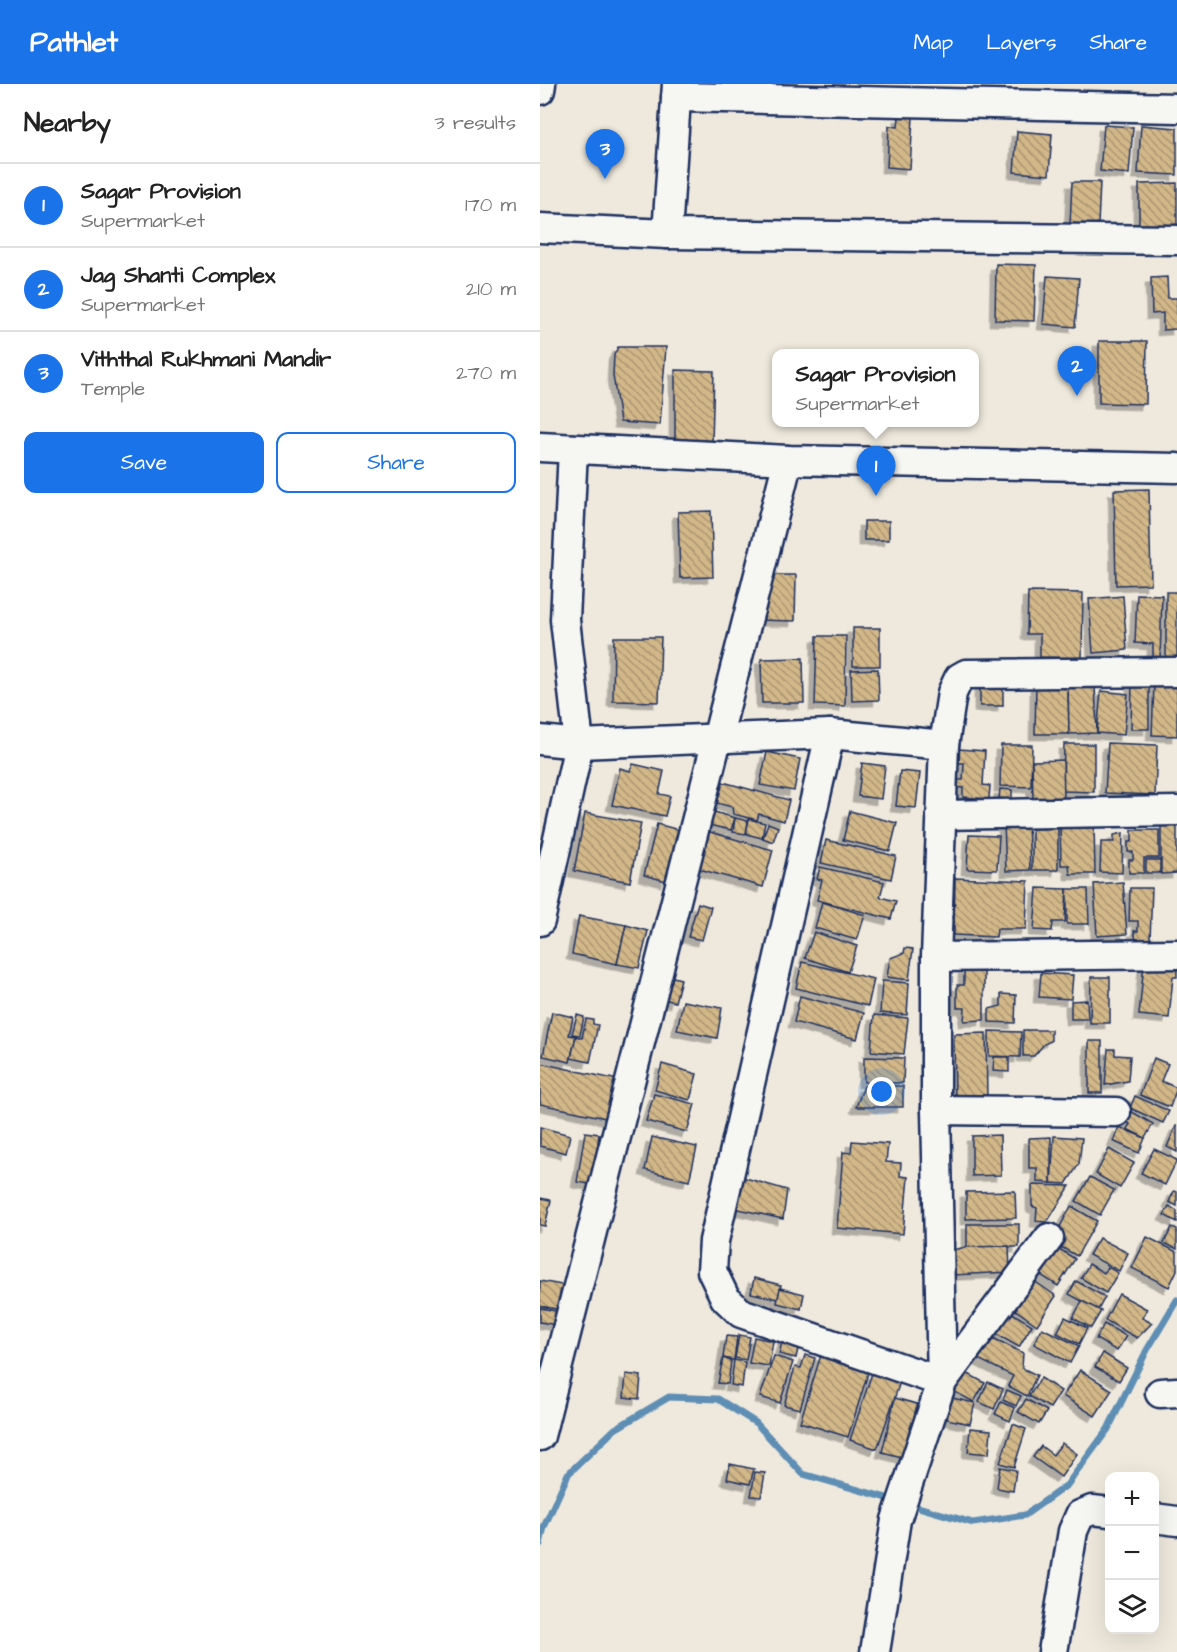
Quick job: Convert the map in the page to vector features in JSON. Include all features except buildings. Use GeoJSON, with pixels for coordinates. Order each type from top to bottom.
{"type":"FeatureCollection","features":[{"type":"Feature","properties":{"kind":"street"},"geometry":{"type":"LineString","coordinates":[[540,90],[541,84]]}},
{"type":"Feature","properties":{"kind":"street"},"geometry":{"type":"LineString","coordinates":[[667,234],[676,90],[1177,108]]}},
{"type":"Feature","properties":{"kind":"street"},"geometry":{"type":"LineString","coordinates":[[540,228],[667,234],[1177,240]]}},
{"type":"Feature","properties":{"kind":"street"},"geometry":{"type":"LineString","coordinates":[[540,447],[788,460],[1177,468]]}},
{"type":"Feature","properties":{"kind":"street"},"geometry":{"type":"LineString","coordinates":[[540,921],[579,744],[553,620],[573,449]]}},
{"type":"Feature","properties":{"kind":"street"},"geometry":{"type":"LineString","coordinates":[[540,1436],[788,460]]}},
{"type":"Feature","properties":{"kind":"street"},"geometry":{"type":"LineString","coordinates":[[942,1382],[936,1110],[936,957],[944,745],[952,693],[959,678],[966,674],[1177,672]]}},
{"type":"Feature","properties":{"kind":"street"},"geometry":{"type":"LineString","coordinates":[[830,734],[714,1241],[712,1271],[725,1298],[741,1313],[942,1382]]}},
{"type":"Feature","properties":{"kind":"street"},"geometry":{"type":"LineString","coordinates":[[540,740],[579,744],[830,734],[944,745]]}},
{"type":"Feature","properties":{"kind":"street"},"geometry":{"type":"LineString","coordinates":[[941,814],[1177,811]]}},
{"type":"Feature","properties":{"kind":"street"},"geometry":{"type":"LineString","coordinates":[[936,957],[1177,954]]}},
{"type":"Feature","properties":{"kind":"street"},"geometry":{"type":"LineString","coordinates":[[936,1110],[1116,1112]]}},
{"type":"Feature","properties":{"kind":"street"},"geometry":{"type":"LineString","coordinates":[[875,1652],[896,1520],[942,1382],[1049,1238]]}},
{"type":"Feature","properties":{"kind":"street"},"geometry":{"type":"LineString","coordinates":[[1053,1652],[1073,1532],[1080,1515],[1092,1510],[1105,1511]]}},
{"type":"Feature","properties":{"kind":"street"},"geometry":{"type":"LineString","coordinates":[[1159,1519],[1177,1521]]}},
{"type":"Feature","properties":{"kind":"waterway"},"geometry":{"type":"LineString","coordinates":[[908,1504],[973,1523],[1025,1515],[1067,1485],[1108,1429],[1147,1350],[1177,1300]]}},
{"type":"Feature","properties":{"kind":"waterway"},"geometry":{"type":"LineString","coordinates":[[540,1544],[544,1527],[568,1474],[615,1429],[669,1397],[718,1399],[756,1423],[803,1474],[894,1500]]}},
{"type":"Feature","properties":{"kind":"place","name":"Viththal Rukhmani Mandir"},"geometry":{"type":"Point","coordinates":[605,179]}},
{"type":"Feature","properties":{"kind":"place","name":"Jag Shanti Complex"},"geometry":{"type":"Point","coordinates":[1077,396]}},
{"type":"Feature","properties":{"kind":"place","name":"Sagar Provision"},"geometry":{"type":"Point","coordinates":[876,496]}}]}
